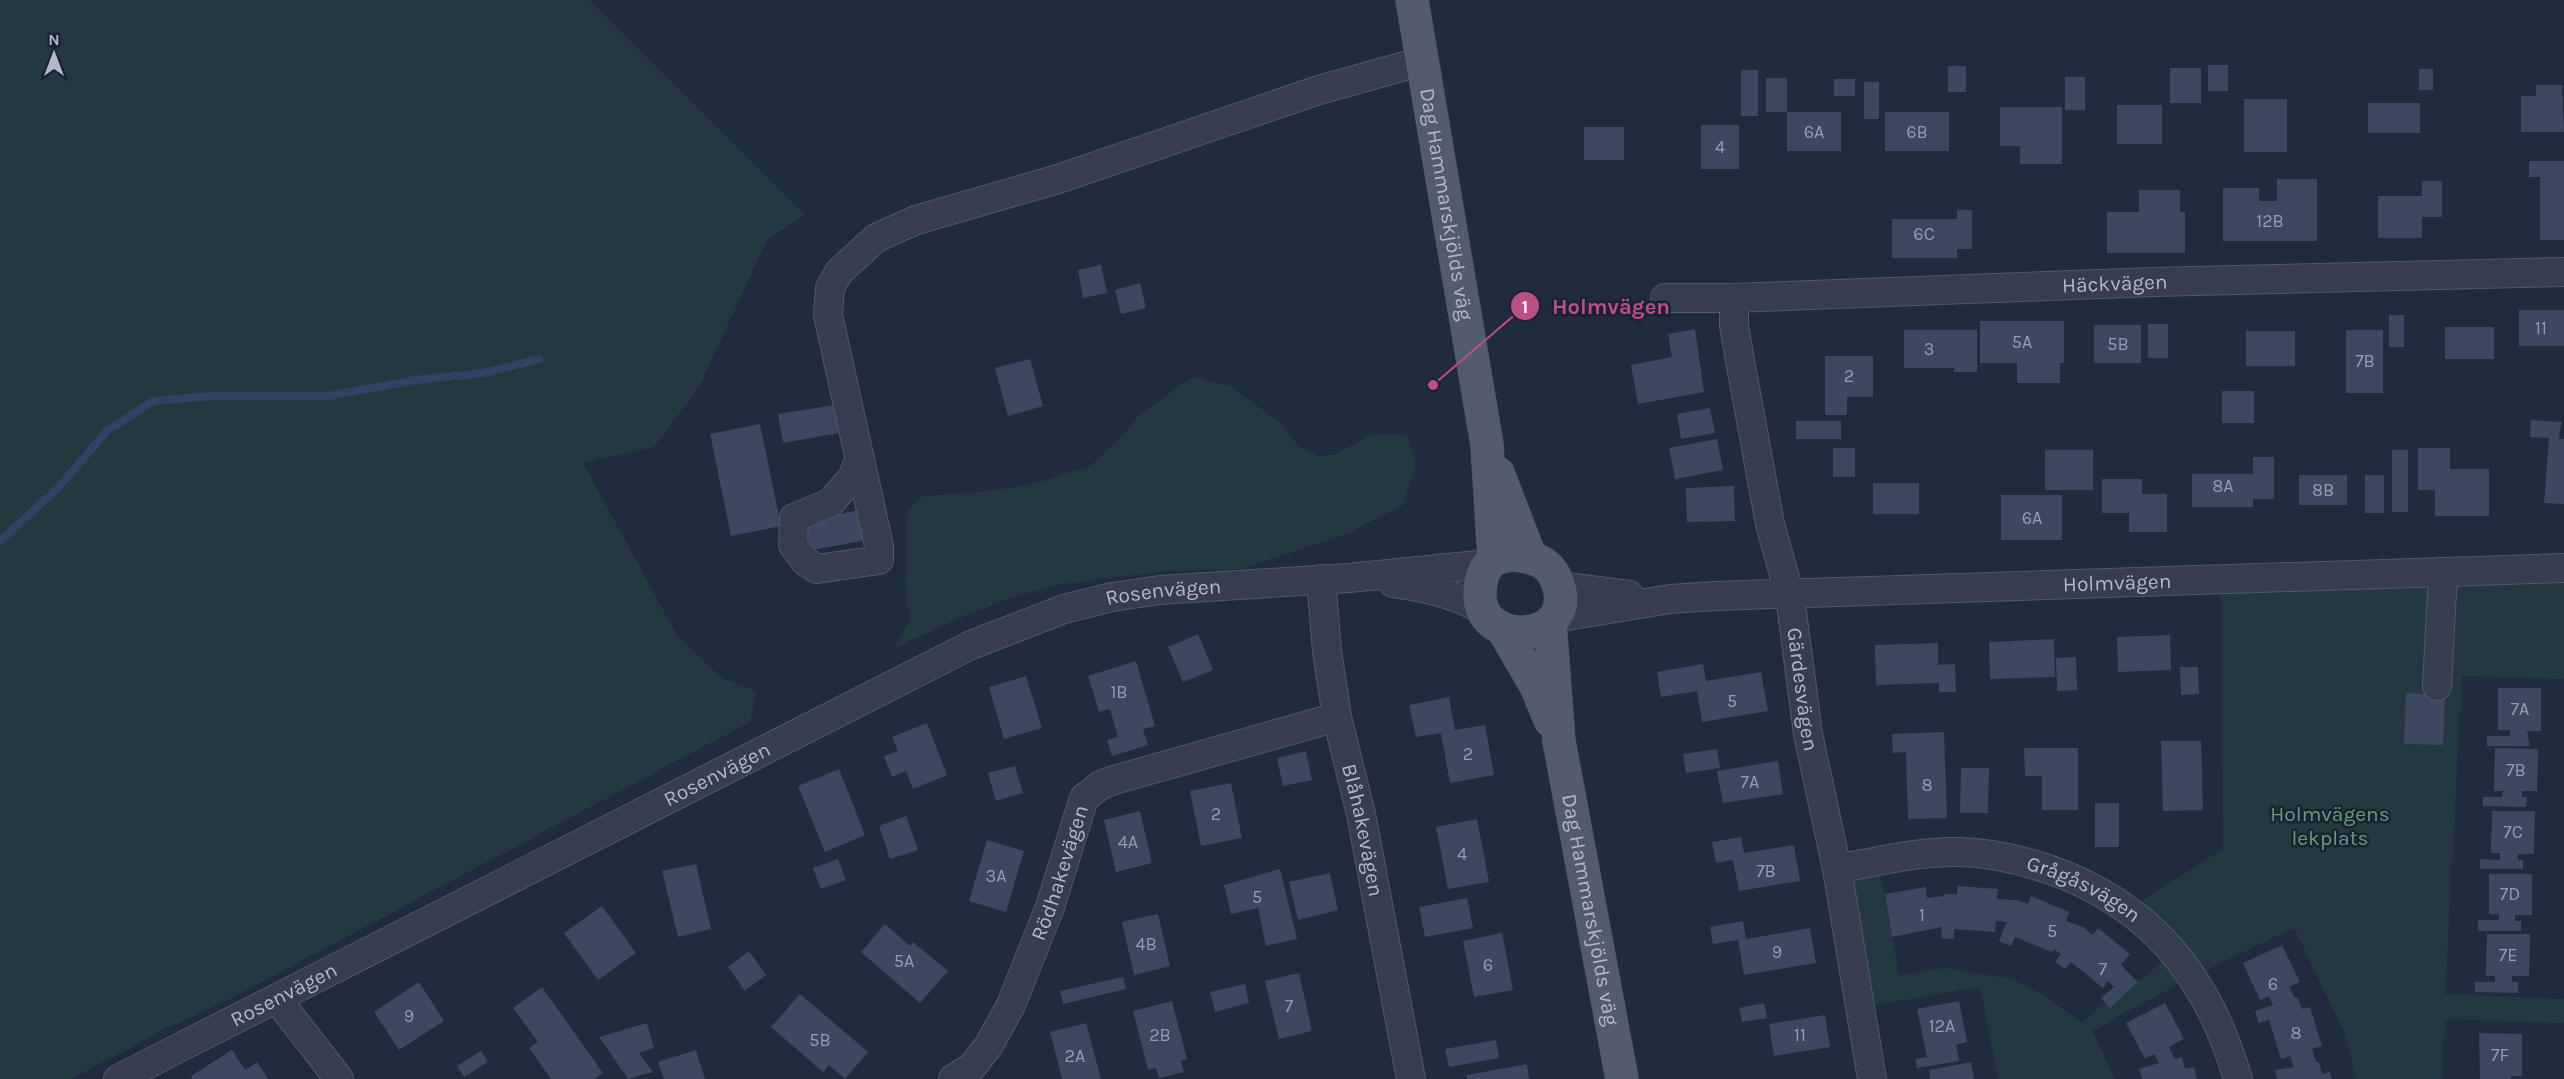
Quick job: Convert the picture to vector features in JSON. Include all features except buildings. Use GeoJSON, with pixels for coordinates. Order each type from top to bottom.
{"type":"FeatureCollection","features":[{"type":"Feature","properties":{"kind":"main road","name":"Dag Hammarskjölds väg"},"geometry":{"type":"LineString","coordinates":[[1412,0],[1487,445],[1491,561],[1481,576],[1479,596],[1536,686],[1558,741]]}},
{"type":"Feature","properties":{"kind":"main road","name":"Dag Hammarskjölds väg"},"geometry":{"type":"LineString","coordinates":[[1487,445],[1530,556]]}},
{"type":"Feature","properties":{"kind":"main road"},"geometry":{"type":"LineString","coordinates":[[1491,561],[1511,555],[1530,556],[1554,572],[1559,586]]}},
{"type":"Feature","properties":{"kind":"main road","name":"Dag Hammarskjölds väg"},"geometry":{"type":"LineString","coordinates":[[1559,586],[1559,608],[1552,620],[1558,741],[1622,1079]]}},
{"type":"Feature","properties":{"kind":"main road"},"geometry":{"type":"LineString","coordinates":[[1493,619],[1515,633],[1526,633],[1552,620]]}},
{"type":"Feature","properties":{"kind":"street"},"geometry":{"type":"LineString","coordinates":[[860,458],[828,315],[830,288],[839,272],[876,238],[916,220],[1080,171],[1319,90],[1423,61]]}},
{"type":"Feature","properties":{"kind":"street","name":"Häckvägen"},"geometry":{"type":"LineString","coordinates":[[1665,298],[1734,298],[2153,282],[2564,272]]}},
{"type":"Feature","properties":{"kind":"street","name":"Gärdesvägen"},"geometry":{"type":"LineString","coordinates":[[1734,298],[1734,326],[1768,514],[1790,596],[1808,734],[1837,869],[1872,1079]]}},
{"type":"Feature","properties":{"kind":"street","name":"Rosenvägen"},"geometry":{"type":"LineString","coordinates":[[118,1079],[971,645],[1018,625],[1112,597],[1160,590],[1349,578],[1491,561]]}},
{"type":"Feature","properties":{"kind":"street","name":"Holmvägen"},"geometry":{"type":"LineString","coordinates":[[1559,586],[1670,599],[2564,568]]}},
{"type":"Feature","properties":{"kind":"street"},"geometry":{"type":"LineString","coordinates":[[2437,686],[2444,573]]}},
{"type":"Feature","properties":{"kind":"street","name":"Rosenvägen"},"geometry":{"type":"LineString","coordinates":[[1349,578],[1435,589],[1460,597],[1493,619]]}},
{"type":"Feature","properties":{"kind":"street","name":"Blåhakevägen"},"geometry":{"type":"LineString","coordinates":[[1321,579],[1327,651],[1337,717],[1361,814],[1411,1079]]}},
{"type":"Feature","properties":{"kind":"street","name":"Holmvägen"},"geometry":{"type":"LineString","coordinates":[[1552,620],[1670,599]]}},
{"type":"Feature","properties":{"kind":"street","name":"Rödhakevägen"},"geometry":{"type":"LineString","coordinates":[[967,1075],[989,1045],[1011,1005],[1050,907],[1084,798],[1092,790],[1114,780],[1337,717]]}},
{"type":"Feature","properties":{"kind":"street","name":"Grågåsvägen"},"geometry":{"type":"LineString","coordinates":[[1837,869],[1915,855],[1983,854],[2027,862],[2089,885],[2129,909],[2174,951],[2203,994],[2238,1079]]}},
{"type":"Feature","properties":{"kind":"street"},"geometry":{"type":"LineString","coordinates":[[278,999],[339,1079]]}},
{"type":"Feature","properties":{"kind":"green space"},"geometry":{"type":"Polygon","coordinates":[[[0,0],[589,0],[805,214],[767,240],[699,387],[654,447],[583,463],[678,637],[722,678],[757,691],[750,722],[230,999],[161,1031],[71,1079],[0,1079],[0,0]]]}},
{"type":"Feature","properties":{"kind":"green space"},"geometry":{"type":"Polygon","coordinates":[[[1192,377],[1230,386],[1282,424],[1298,446],[1319,456],[1336,454],[1370,435],[1407,435],[1416,464],[1403,505],[1350,533],[1241,569],[1159,572],[1062,584],[1013,597],[964,616],[894,648],[909,621],[906,585],[908,509],[923,496],[998,490],[1040,482],[1090,466],[1123,436],[1138,416],[1192,377]]]}},
{"type":"Feature","properties":{"kind":"green space","name":"Holmvägens lekplats"},"geometry":{"type":"Polygon","coordinates":[[[2564,568],[2564,679],[2462,676],[2445,994],[2564,999],[2564,1023],[2445,1019],[2442,1079],[2356,1079],[2346,1036],[2294,928],[2193,976],[2092,1031],[2115,1079],[1998,1079],[1980,987],[1858,1008],[1837,869],[1878,861],[1899,975],[1945,968],[2012,979],[2044,995],[2082,1023],[2105,1002],[2110,1007],[2174,951],[2129,909],[2223,849],[2220,580],[2564,568]]]}},
{"type":"Feature","properties":{"kind":"waterway"},"geometry":{"type":"LineString","coordinates":[[0,541],[58,488],[107,431],[153,401],[212,396],[329,396],[415,380],[484,373],[539,359]]}},
{"type":"Feature","properties":{"kind":"place","name":"Holmvägen"},"geometry":{"type":"Point","coordinates":[1433,385]}}]}
